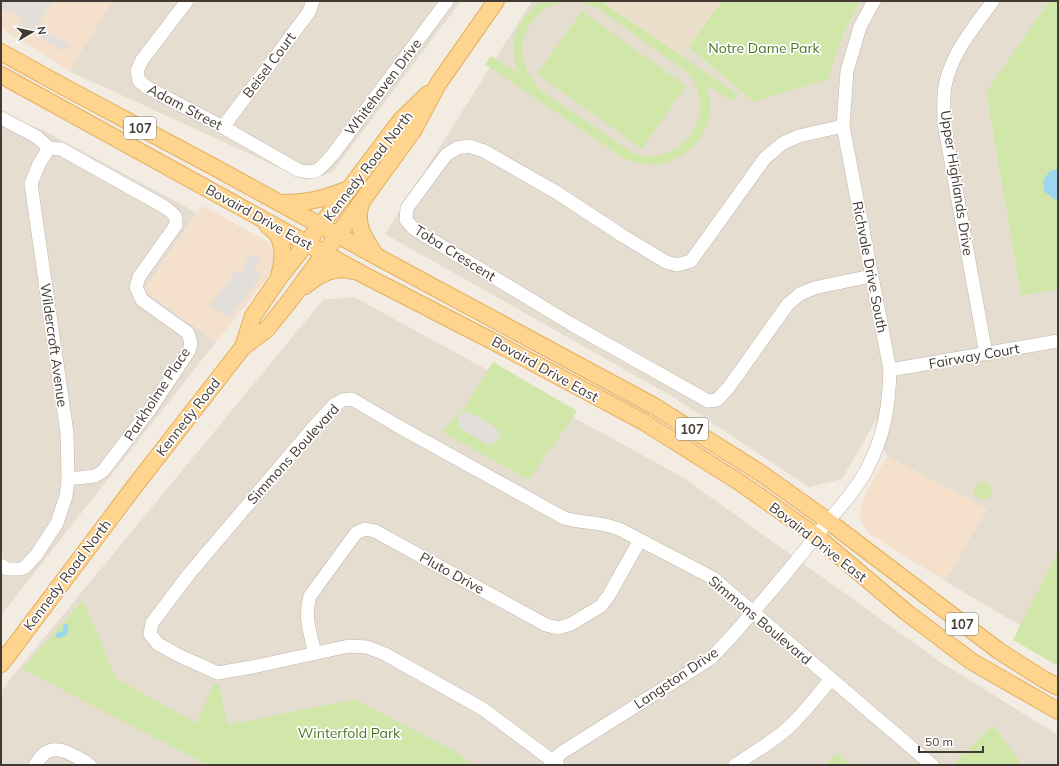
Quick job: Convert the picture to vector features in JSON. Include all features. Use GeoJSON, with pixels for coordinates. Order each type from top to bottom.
{"type":"FeatureCollection","features":[{"type":"Feature","properties":{"kind":"main road"},"geometry":{"type":"LineString","coordinates":[[438,84],[496,1]]}},
{"type":"Feature","properties":{"kind":"main road","name":"Bovaird Drive East"},"geometry":{"type":"LineString","coordinates":[[1,52],[654,406],[721,446],[828,521],[999,651],[1043,680],[1058,687]]}},
{"type":"Feature","properties":{"kind":"main road","name":"Bovaird Drive East"},"geometry":{"type":"LineString","coordinates":[[1,75],[362,274],[498,344],[644,422],[742,484],[816,536],[906,612],[971,661],[1058,711]]}},
{"type":"Feature","properties":{"kind":"main road","name":"Kennedy Road North"},"geometry":{"type":"LineString","coordinates":[[243,347],[253,316],[279,278],[401,120],[438,84]]}},
{"type":"Feature","properties":{"kind":"main road","name":"Kennedy Road North"},"geometry":{"type":"LineString","coordinates":[[243,347],[267,329],[291,299],[413,131],[438,84]]}},
{"type":"Feature","properties":{"kind":"main road"},"geometry":{"type":"LineString","coordinates":[[280,203],[301,203],[318,200],[349,189]]}},
{"type":"Feature","properties":{"kind":"main road"},"geometry":{"type":"LineString","coordinates":[[361,202],[359,218],[360,226],[366,240],[376,256]]}},
{"type":"Feature","properties":{"kind":"main road"},"geometry":{"type":"LineString","coordinates":[[257,216],[277,234],[281,245],[283,256],[279,278]]}},
{"type":"Feature","properties":{"kind":"main road"},"geometry":{"type":"LineString","coordinates":[[291,299],[317,276],[328,271],[344,268],[362,274]]}},
{"type":"Feature","properties":{"kind":"main road","name":"Kennedy Road"},"geometry":{"type":"LineString","coordinates":[[134,486],[243,347]]}},
{"type":"Feature","properties":{"kind":"main road","name":"Kennedy Road North"},"geometry":{"type":"LineString","coordinates":[[1,664],[134,486]]}},
{"type":"Feature","properties":{"kind":"street","name":"Adam Street"},"geometry":{"type":"LineString","coordinates":[[187,1],[142,60],[137,71],[139,81],[148,88],[223,127],[298,170],[308,173],[316,172]]}},
{"type":"Feature","properties":{"kind":"street","name":"Beisel Court"},"geometry":{"type":"LineString","coordinates":[[223,127],[309,12],[313,1]]}},
{"type":"Feature","properties":{"kind":"street","name":"Whitehaven Drive"},"geometry":{"type":"LineString","coordinates":[[316,172],[334,153],[447,1]]}},
{"type":"Feature","properties":{"kind":"street","name":"Richvale Drive South"},"geometry":{"type":"LineString","coordinates":[[816,536],[857,486],[868,467],[880,440],[889,402],[890,370],[843,126],[847,71],[860,27],[874,1]]}},
{"type":"Feature","properties":{"kind":"street","name":"Upper Highlands Drive"},"geometry":{"type":"LineString","coordinates":[[986,354],[944,123],[944,88],[948,71],[960,47],[993,1]]}},
{"type":"Feature","properties":{"kind":"street"},"geometry":{"type":"LineString","coordinates":[[1,118],[37,137],[49,148]]}},
{"type":"Feature","properties":{"kind":"street","name":"Toba Crescent"},"geometry":{"type":"LineString","coordinates":[[843,126],[799,136],[783,143],[765,158],[691,261],[685,264],[677,265],[666,262],[556,192],[484,151],[469,146],[457,148],[446,155],[407,208],[406,220],[414,229],[557,316],[708,401],[717,400],[729,387],[788,304],[800,294],[814,288],[871,276]]}},
{"type":"Feature","properties":{"kind":"street","name":"Wildercroft Avenue"},"geometry":{"type":"LineString","coordinates":[[1,565],[7,569],[21,569],[37,554],[52,533],[57,523],[66,496],[68,479],[67,432],[31,184],[39,164],[49,148]]}},
{"type":"Feature","properties":{"kind":"street","name":"Parkholme Place"},"geometry":{"type":"LineString","coordinates":[[49,148],[61,149],[163,206],[175,215],[177,219],[176,225],[139,277],[136,288],[142,300],[188,333],[191,343],[189,351],[151,408],[103,471],[95,476],[68,479]]}},
{"type":"Feature","properties":{"kind":"street","name":"Fairway Court"},"geometry":{"type":"LineString","coordinates":[[890,370],[1058,341]]}},
{"type":"Feature","properties":{"kind":"street","name":"Simmons Boulevard"},"geometry":{"type":"LineString","coordinates":[[554,763],[483,709],[384,654],[367,647],[349,646],[218,673],[180,656],[158,644],[150,634],[152,624],[189,574],[312,429],[334,406],[343,400],[352,399],[564,518],[610,525],[713,578],[752,613],[932,765]]}},
{"type":"Feature","properties":{"kind":"street","name":"Pluto Drive"},"geometry":{"type":"LineString","coordinates":[[315,653],[306,617],[310,596],[356,533],[365,529],[375,531],[546,625],[558,628],[571,624],[601,606],[609,595],[640,540]]}},
{"type":"Feature","properties":{"kind":"street","name":"Langston Drive"},"geometry":{"type":"LineString","coordinates":[[554,763],[561,753],[710,659],[724,646],[791,568],[816,536]]}},
{"type":"Feature","properties":{"kind":"street"},"geometry":{"type":"LineString","coordinates":[[735,765],[771,742],[788,728],[804,712],[831,679]]}},
{"type":"Feature","properties":{"kind":"street"},"geometry":{"type":"LineString","coordinates":[[35,765],[46,752],[52,749],[65,751],[90,765]]}},
{"type":"Feature","properties":{"kind":"shaded area"},"geometry":{"type":"Polygon","coordinates":[[[1,1],[112,1],[69,71],[1,28],[1,1]]]}},
{"type":"Feature","properties":{"kind":"shaded area"},"geometry":{"type":"Polygon","coordinates":[[[1,1],[52,1],[38,26],[70,45],[65,52],[19,25],[23,18],[3,9],[1,11],[1,1]]]}},
{"type":"Feature","properties":{"kind":"shaded area"},"geometry":{"type":"Polygon","coordinates":[[[112,1],[461,1],[332,172],[306,180],[69,71],[112,1]]]}},
{"type":"Feature","properties":{"kind":"shaded area"},"geometry":{"type":"Polygon","coordinates":[[[532,1],[600,1],[643,27],[682,56],[688,47],[754,102],[843,34],[860,1],[1049,1],[986,92],[1021,296],[1058,289],[1058,551],[1021,626],[945,581],[987,509],[887,456],[879,441],[876,420],[842,479],[809,487],[673,397],[385,234],[532,1]]]}},
{"type":"Feature","properties":{"kind":"shaded area"},"geometry":{"type":"Polygon","coordinates":[[[600,1],[722,1],[682,56],[643,27],[600,1]]]}},
{"type":"Feature","properties":{"kind":"shaded area"},"geometry":{"type":"Polygon","coordinates":[[[1,117],[43,130],[197,213],[144,290],[216,342],[1,615],[1,117]]]}},
{"type":"Feature","properties":{"kind":"shaded area"},"geometry":{"type":"Polygon","coordinates":[[[203,206],[263,239],[269,244],[275,259],[274,267],[270,274],[216,342],[144,290],[203,206]]]}},
{"type":"Feature","properties":{"kind":"shaded area"},"geometry":{"type":"Polygon","coordinates":[[[251,253],[261,260],[254,268],[262,274],[229,319],[210,305],[237,269],[244,274],[246,271],[241,268],[251,253]]]}},
{"type":"Feature","properties":{"kind":"shaded area"},"geometry":{"type":"Polygon","coordinates":[[[354,297],[684,478],[939,661],[1058,735],[1058,765],[1,765],[1,692],[15,673],[323,300],[354,297]]]}},
{"type":"Feature","properties":{"kind":"shaded area"},"geometry":{"type":"Polygon","coordinates":[[[153,298],[197,329],[194,332],[151,301],[153,298]]]}},
{"type":"Feature","properties":{"kind":"shaded area"},"geometry":{"type":"Polygon","coordinates":[[[464,412],[470,413],[495,427],[500,433],[500,437],[494,443],[486,444],[460,428],[457,418],[464,412]]]}},
{"type":"Feature","properties":{"kind":"shaded area"},"geometry":{"type":"Polygon","coordinates":[[[887,456],[987,509],[945,581],[870,534],[864,526],[860,517],[861,506],[864,497],[887,456]]]}},
{"type":"Feature","properties":{"kind":"green space"},"geometry":{"type":"Polygon","coordinates":[[[542,1],[568,1],[601,1],[738,94],[732,102],[707,85],[710,113],[707,123],[698,140],[691,148],[674,160],[655,165],[626,160],[485,64],[491,56],[519,73],[514,58],[514,41],[519,25],[535,6],[542,1]],[[568,1],[555,4],[545,9],[533,21],[525,36],[522,54],[528,73],[539,89],[631,152],[647,156],[659,155],[678,147],[686,141],[692,133],[700,114],[699,95],[690,76],[688,73],[600,10],[585,3],[568,1]]]}},
{"type":"Feature","properties":{"kind":"green space","name":"Notre Dame Park"},"geometry":{"type":"Polygon","coordinates":[[[722,1],[860,1],[843,34],[828,79],[754,102],[688,47],[722,1]]]}},
{"type":"Feature","properties":{"kind":"green space"},"geometry":{"type":"Polygon","coordinates":[[[1049,1],[1058,1],[1058,289],[1021,296],[986,92],[1049,1]]]}},
{"type":"Feature","properties":{"kind":"green space"},"geometry":{"type":"Polygon","coordinates":[[[582,11],[686,86],[642,149],[537,74],[582,11]]]}},
{"type":"Feature","properties":{"kind":"green space"},"geometry":{"type":"Polygon","coordinates":[[[493,362],[577,411],[529,480],[442,432],[464,408],[493,362]]]}},
{"type":"Feature","properties":{"kind":"green space"},"geometry":{"type":"Polygon","coordinates":[[[979,482],[987,482],[992,487],[990,498],[987,500],[979,500],[974,495],[974,487],[979,482]]]}},
{"type":"Feature","properties":{"kind":"green space"},"geometry":{"type":"Polygon","coordinates":[[[1058,551],[1058,666],[1013,640],[1058,551]]]}},
{"type":"Feature","properties":{"kind":"green space","name":"Winterfold Park"},"geometry":{"type":"Polygon","coordinates":[[[83,600],[116,678],[196,723],[214,684],[219,684],[227,725],[355,699],[454,751],[474,765],[208,765],[22,669],[83,600]]]}},
{"type":"Feature","properties":{"kind":"green space"},"geometry":{"type":"Polygon","coordinates":[[[993,725],[1021,765],[952,765],[993,725]]]}},
{"type":"Feature","properties":{"kind":"green space"},"geometry":{"type":"Polygon","coordinates":[[[837,753],[850,765],[825,765],[837,753]]]}},
{"type":"Feature","properties":{"kind":"water"},"geometry":{"type":"Polygon","coordinates":[[[1058,169],[1058,199],[1055,200],[1044,191],[1043,180],[1050,171],[1058,169]]]}},
{"type":"Feature","properties":{"kind":"water"},"geometry":{"type":"Polygon","coordinates":[[[64,624],[68,625],[68,633],[61,638],[58,638],[55,636],[56,633],[62,632],[64,624]]]}}]}
